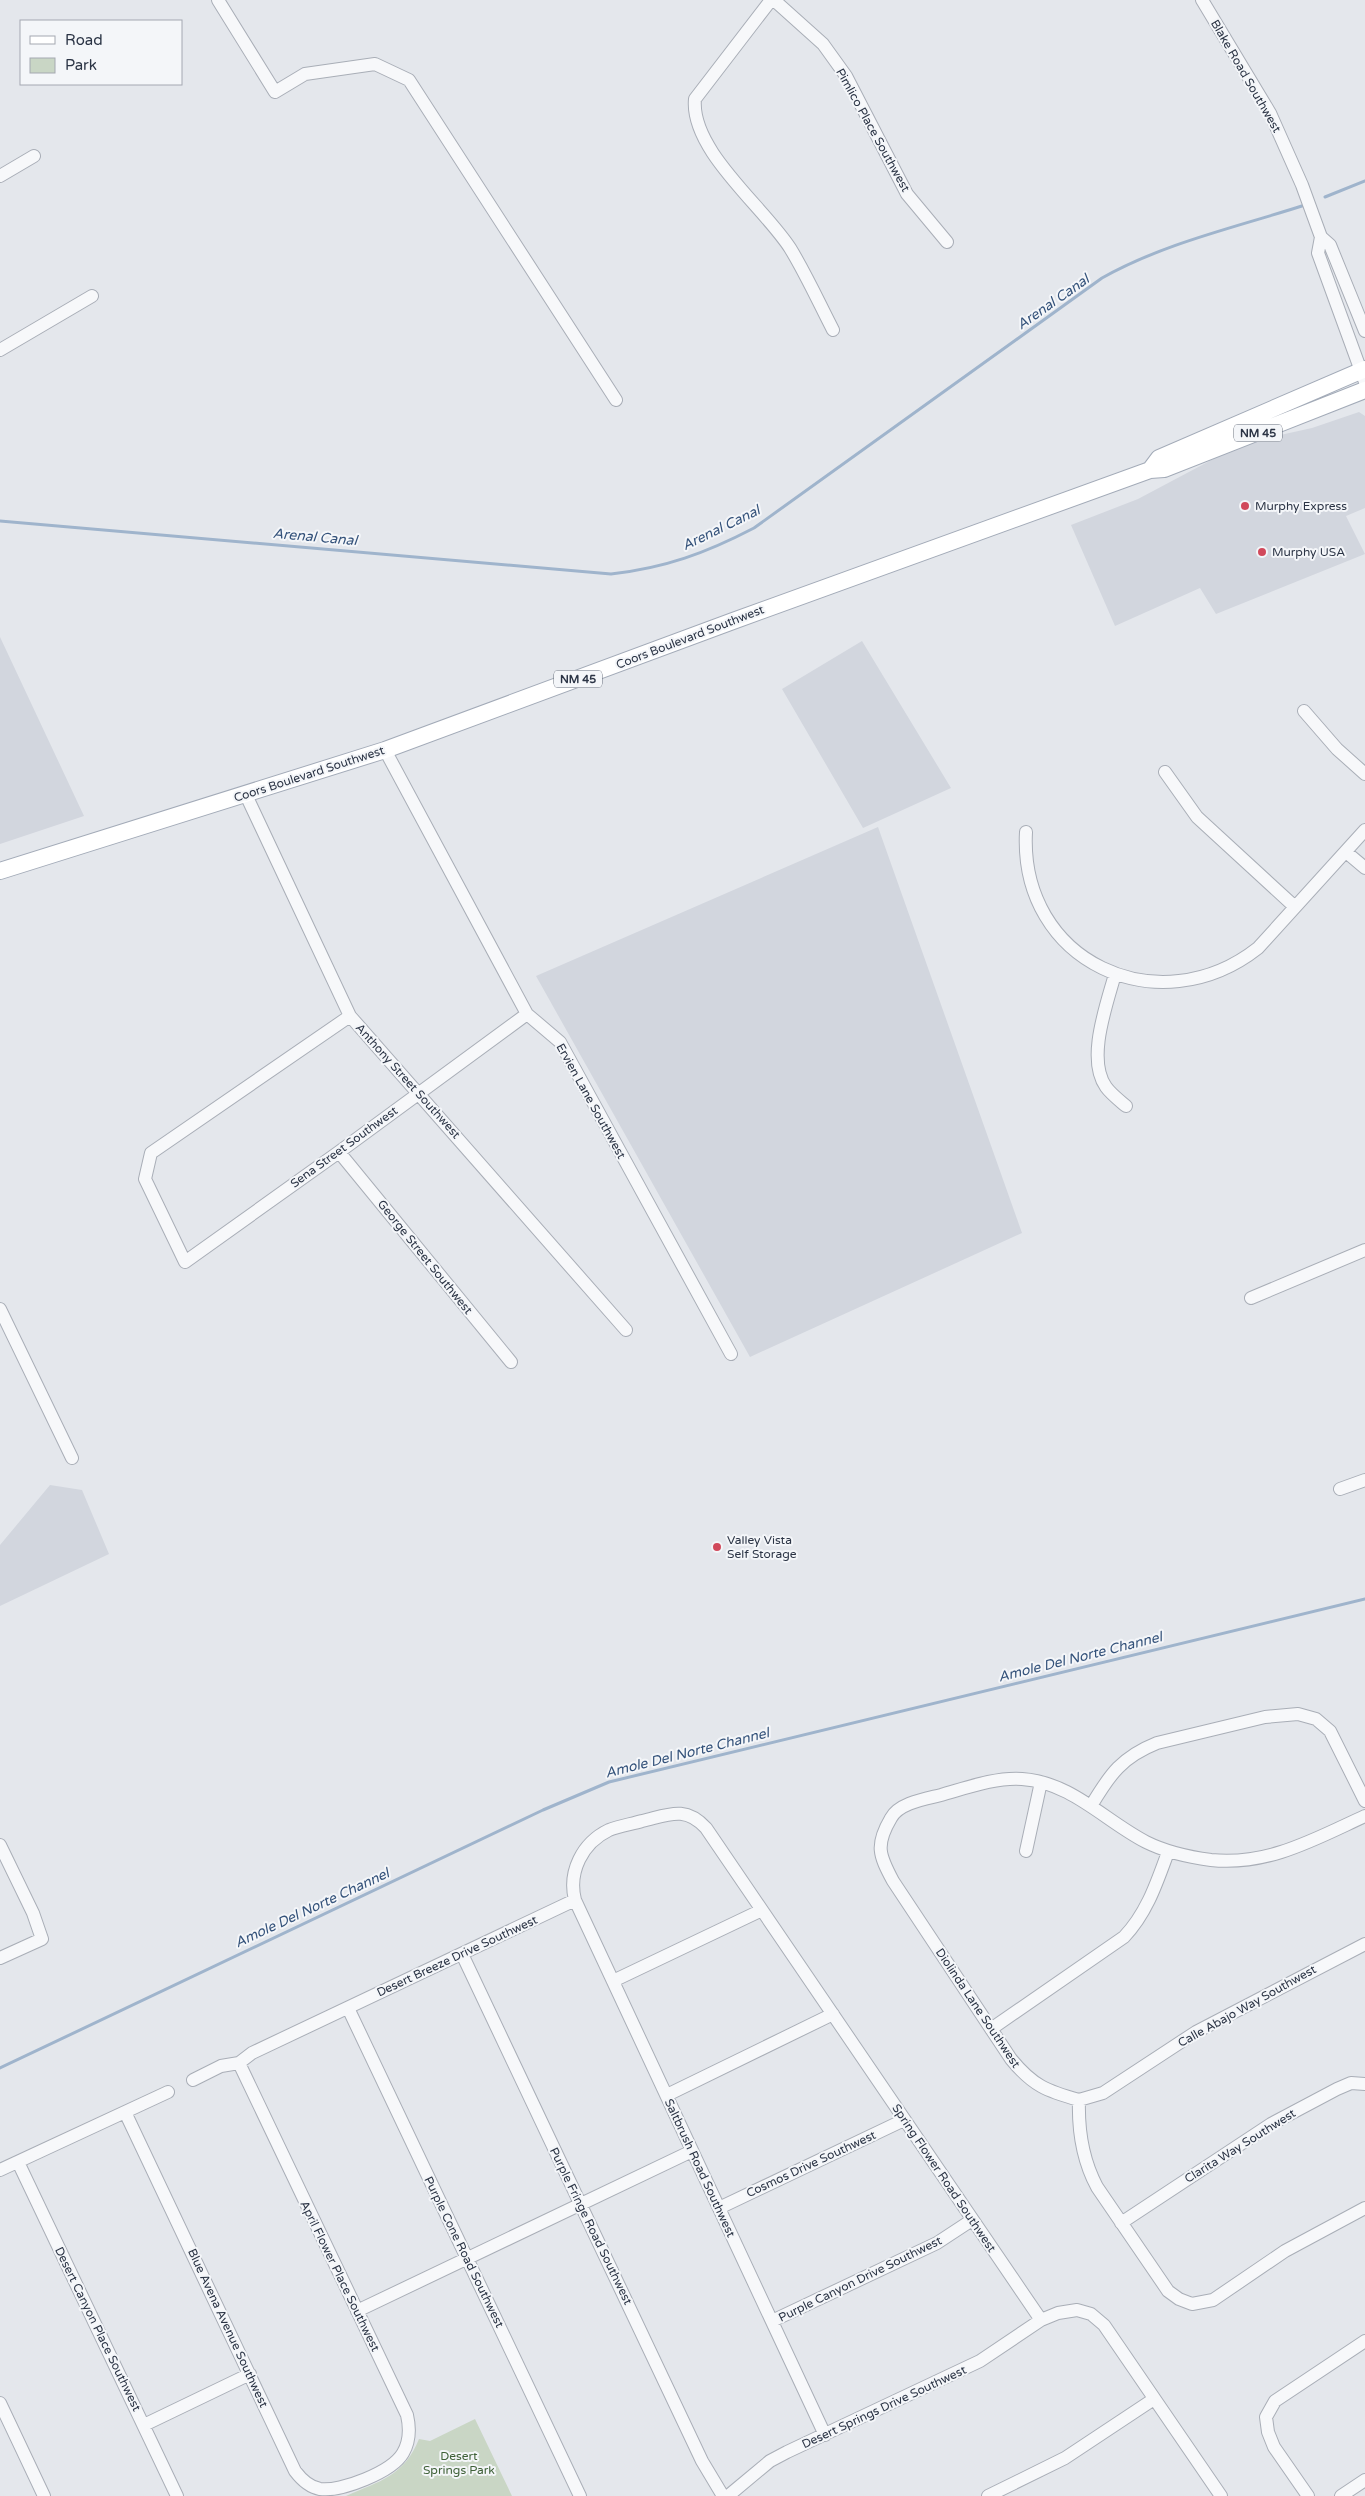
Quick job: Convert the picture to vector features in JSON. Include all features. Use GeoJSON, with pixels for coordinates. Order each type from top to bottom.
{"type":"FeatureCollection","features":[{"type":"Feature","properties":{"kind":"main road","name":"Coors Boulevard Southwest"},"geometry":{"type":"LineString","coordinates":[[1150,470],[1159,458],[1363,374]]}},
{"type":"Feature","properties":{"kind":"main road","name":"Coors Boulevard Southwest"},"geometry":{"type":"LineString","coordinates":[[0,871],[385,750],[760,610],[1150,470],[1164,469],[1365,390]]}},
{"type":"Feature","properties":{"kind":"street"},"geometry":{"type":"LineString","coordinates":[[218,0],[275,92],[305,74],[375,64],[409,80],[616,400]]}},
{"type":"Feature","properties":{"kind":"street"},"geometry":{"type":"LineString","coordinates":[[772,0],[695,99],[694,113],[717,159],[789,247],[833,330]]}},
{"type":"Feature","properties":{"kind":"street","name":"Pimlico Place Southwest"},"geometry":{"type":"LineString","coordinates":[[772,0],[823,44],[846,76],[907,194],[947,242]]}},
{"type":"Feature","properties":{"kind":"street","name":"Blake Road Southwest"},"geometry":{"type":"LineString","coordinates":[[1202,0],[1276,124],[1321,237],[1330,245],[1365,331]]}},
{"type":"Feature","properties":{"kind":"street"},"geometry":{"type":"LineString","coordinates":[[0,176],[34,156]]}},
{"type":"Feature","properties":{"kind":"street","name":"Blake Road Southwest"},"geometry":{"type":"LineString","coordinates":[[1321,237],[1318,253],[1363,374]]}},
{"type":"Feature","properties":{"kind":"street"},"geometry":{"type":"LineString","coordinates":[[0,350],[92,296]]}},
{"type":"Feature","properties":{"kind":"street"},"geometry":{"type":"LineString","coordinates":[[1304,711],[1337,748],[1365,774]]}},
{"type":"Feature","properties":{"kind":"street","name":"Ervien Lane Southwest"},"geometry":{"type":"LineString","coordinates":[[385,750],[527,1014],[560,1042],[731,1354]]}},
{"type":"Feature","properties":{"kind":"street"},"geometry":{"type":"LineString","coordinates":[[1165,772],[1197,817],[1296,907]]}},
{"type":"Feature","properties":{"kind":"street","name":"Anthony Street Southwest"},"geometry":{"type":"LineString","coordinates":[[246,795],[350,1016],[626,1330]]}},
{"type":"Feature","properties":{"kind":"street"},"geometry":{"type":"LineString","coordinates":[[1026,832],[1027,872],[1041,907],[1054,929],[1068,946],[1086,960],[1115,974],[1129,979],[1161,982],[1193,979],[1219,972],[1240,962],[1258,948],[1365,830]]}},
{"type":"Feature","properties":{"kind":"street"},"geometry":{"type":"LineString","coordinates":[[1346,852],[1365,868]]}},
{"type":"Feature","properties":{"kind":"street"},"geometry":{"type":"LineString","coordinates":[[1115,974],[1098,1042],[1102,1079],[1106,1088],[1126,1106]]}},
{"type":"Feature","properties":{"kind":"street","name":"Sena Street Southwest"},"geometry":{"type":"LineString","coordinates":[[350,1016],[151,1153],[145,1179],[184,1262],[339,1152],[418,1092],[527,1014]]}},
{"type":"Feature","properties":{"kind":"street","name":"George Street Southwest"},"geometry":{"type":"LineString","coordinates":[[339,1152],[511,1362]]}},
{"type":"Feature","properties":{"kind":"street"},"geometry":{"type":"LineString","coordinates":[[1251,1298],[1365,1250]]}},
{"type":"Feature","properties":{"kind":"street"},"geometry":{"type":"LineString","coordinates":[[0,1309],[72,1458]]}},
{"type":"Feature","properties":{"kind":"street"},"geometry":{"type":"LineString","coordinates":[[1340,1489],[1365,1480]]}},
{"type":"Feature","properties":{"kind":"street"},"geometry":{"type":"LineString","coordinates":[[1091,1806],[1113,1771],[1140,1750],[1157,1743],[1279,1715],[1298,1714],[1316,1719],[1330,1731],[1365,1801]]}},
{"type":"Feature","properties":{"kind":"street","name":"Diolinda Lane Southwest"},"geometry":{"type":"LineString","coordinates":[[1041,1782],[1023,1779],[1004,1780],[924,1799],[908,1805],[893,1814],[883,1831],[880,1847],[886,1868],[991,2029],[1024,2075],[1047,2090],[1079,2100]]}},
{"type":"Feature","properties":{"kind":"street"},"geometry":{"type":"LineString","coordinates":[[1026,1851],[1041,1782],[1058,1787],[1144,1841],[1168,1852],[1228,1861],[1264,1858],[1299,1847],[1365,1816]]}},
{"type":"Feature","properties":{"kind":"street","name":"Spring Flower Road Southwest"},"geometry":{"type":"LineString","coordinates":[[575,1900],[573,1891],[576,1866],[592,1842],[609,1830],[674,1813],[695,1817],[706,1828],[1041,2320]]}},
{"type":"Feature","properties":{"kind":"street"},"geometry":{"type":"LineString","coordinates":[[0,1845],[33,1913],[42,1938],[0,1958]]}},
{"type":"Feature","properties":{"kind":"street"},"geometry":{"type":"LineString","coordinates":[[991,2029],[1124,1937],[1136,1925],[1145,1909],[1168,1852]]}},
{"type":"Feature","properties":{"kind":"street","name":"Desert Breeze Drive Southwest"},"geometry":{"type":"LineString","coordinates":[[193,2080],[221,2066],[239,2063],[252,2053],[575,1900]]}},
{"type":"Feature","properties":{"kind":"street","name":"Saltbrush Road Southwest"},"geometry":{"type":"LineString","coordinates":[[575,1900],[825,2435]]}},
{"type":"Feature","properties":{"kind":"street"},"geometry":{"type":"LineString","coordinates":[[613,1981],[762,1910]]}},
{"type":"Feature","properties":{"kind":"street","name":"Calle Abajo Way Southwest"},"geometry":{"type":"LineString","coordinates":[[1079,2100],[1103,2093],[1196,2032],[1365,1944]]}},
{"type":"Feature","properties":{"kind":"street","name":"Purple Fringe Road Southwest"},"geometry":{"type":"LineString","coordinates":[[462,1954],[702,2461],[724,2496]]}},
{"type":"Feature","properties":{"kind":"street","name":"Purple Cone Road Southwest"},"geometry":{"type":"LineString","coordinates":[[348,2008],[580,2496]]}},
{"type":"Feature","properties":{"kind":"street"},"geometry":{"type":"LineString","coordinates":[[667,2096],[833,2014]]}},
{"type":"Feature","properties":{"kind":"street","name":"April Flower Place Southwest"},"geometry":{"type":"LineString","coordinates":[[239,2063],[407,2415],[410,2427],[408,2442],[402,2454],[390,2466],[368,2477]]}},
{"type":"Feature","properties":{"kind":"street","name":"Clarita Way Southwest"},"geometry":{"type":"LineString","coordinates":[[1121,2223],[1271,2124],[1351,2083],[1365,2084]]}},
{"type":"Feature","properties":{"kind":"street"},"geometry":{"type":"LineString","coordinates":[[0,2170],[168,2092]]}},
{"type":"Feature","properties":{"kind":"street"},"geometry":{"type":"LineString","coordinates":[[1079,2100],[1080,2135],[1088,2171],[1168,2291],[1178,2299],[1192,2304],[1213,2300],[1286,2251],[1365,2208]]}},
{"type":"Feature","properties":{"kind":"street","name":"Blue Avena Avenue Southwest"},"geometry":{"type":"LineString","coordinates":[[125,2112],[300,2478],[317,2488],[328,2489],[339,2488],[368,2477]]}},
{"type":"Feature","properties":{"kind":"street","name":"Cosmos Drive Southwest"},"geometry":{"type":"LineString","coordinates":[[719,2208],[904,2120]]}},
{"type":"Feature","properties":{"kind":"street"},"geometry":{"type":"LineString","coordinates":[[357,2312],[692,2152]]}},
{"type":"Feature","properties":{"kind":"street","name":"Desert Canyon Place Southwest"},"geometry":{"type":"LineString","coordinates":[[18,2162],[177,2496]]}},
{"type":"Feature","properties":{"kind":"street","name":"Purple Canyon Drive Southwest"},"geometry":{"type":"LineString","coordinates":[[772,2321],[937,2243],[972,2220]]}},
{"type":"Feature","properties":{"kind":"street"},"geometry":{"type":"LineString","coordinates":[[1041,2320],[1058,2313],[1077,2310],[1091,2314],[1104,2325],[1221,2496]]}},
{"type":"Feature","properties":{"kind":"street","name":"Desert Springs Drive Southwest"},"geometry":{"type":"LineString","coordinates":[[728,2496],[770,2461],[980,2362],[1041,2320]]}},
{"type":"Feature","properties":{"kind":"street"},"geometry":{"type":"LineString","coordinates":[[1308,2496],[1274,2446],[1268,2432],[1266,2417],[1275,2401],[1365,2340]]}},
{"type":"Feature","properties":{"kind":"street"},"geometry":{"type":"LineString","coordinates":[[144,2425],[250,2374]]}},
{"type":"Feature","properties":{"kind":"street"},"geometry":{"type":"LineString","coordinates":[[988,2496],[1065,2458],[1154,2399]]}},
{"type":"Feature","properties":{"kind":"street"},"geometry":{"type":"LineString","coordinates":[[0,2403],[44,2496]]}},
{"type":"Feature","properties":{"kind":"street"},"geometry":{"type":"LineString","coordinates":[[1341,2496],[1365,2480]]}},
{"type":"Feature","properties":{"kind":"shaded area"},"geometry":{"type":"Polygon","coordinates":[[[1359,412],[1365,416],[1365,508],[1346,516],[1365,554],[1216,614],[1200,588],[1115,626],[1071,525],[1138,499],[1219,456],[1267,438],[1312,428],[1359,412]]]}},
{"type":"Feature","properties":{"kind":"shaded area"},"geometry":{"type":"Polygon","coordinates":[[[0,637],[84,816],[0,844],[0,637]]]}},
{"type":"Feature","properties":{"kind":"shaded area"},"geometry":{"type":"Polygon","coordinates":[[[862,641],[951,788],[863,828],[782,689],[862,641]]]}},
{"type":"Feature","properties":{"kind":"shaded area"},"geometry":{"type":"Polygon","coordinates":[[[878,827],[1022,1233],[750,1357],[536,976],[878,827]]]}},
{"type":"Feature","properties":{"kind":"shaded area"},"geometry":{"type":"Polygon","coordinates":[[[50,1485],[82,1490],[109,1554],[0,1606],[0,1545],[50,1485]]]}},
{"type":"Feature","properties":{"kind":"green space","name":"Desert Springs Park"},"geometry":{"type":"Polygon","coordinates":[[[475,2419],[512,2496],[346,2496],[390,2476],[406,2461],[419,2439],[430,2441],[475,2419]]]}},
{"type":"Feature","properties":{"kind":"waterway","name":"Arenal Canal"},"geometry":{"type":"LineString","coordinates":[[1325,197],[1365,181]]}},
{"type":"Feature","properties":{"kind":"waterway","name":"Arenal Canal"},"geometry":{"type":"LineString","coordinates":[[0,521],[611,574],[649,568],[702,552],[754,528],[1102,278],[1176,245],[1305,205]]}},
{"type":"Feature","properties":{"kind":"waterway","name":"Amole Del Norte Channel"},"geometry":{"type":"LineString","coordinates":[[0,2068],[543,1810],[609,1782],[1365,1599]]}},
{"type":"Feature","properties":{"kind":"place","name":"Murphy Express"},"geometry":{"type":"Point","coordinates":[1245,506]}},
{"type":"Feature","properties":{"kind":"place","name":"Murphy USA"},"geometry":{"type":"Point","coordinates":[1262,552]}},
{"type":"Feature","properties":{"kind":"place","name":"Valley Vista Self Storage"},"geometry":{"type":"Point","coordinates":[717,1547]}}]}
